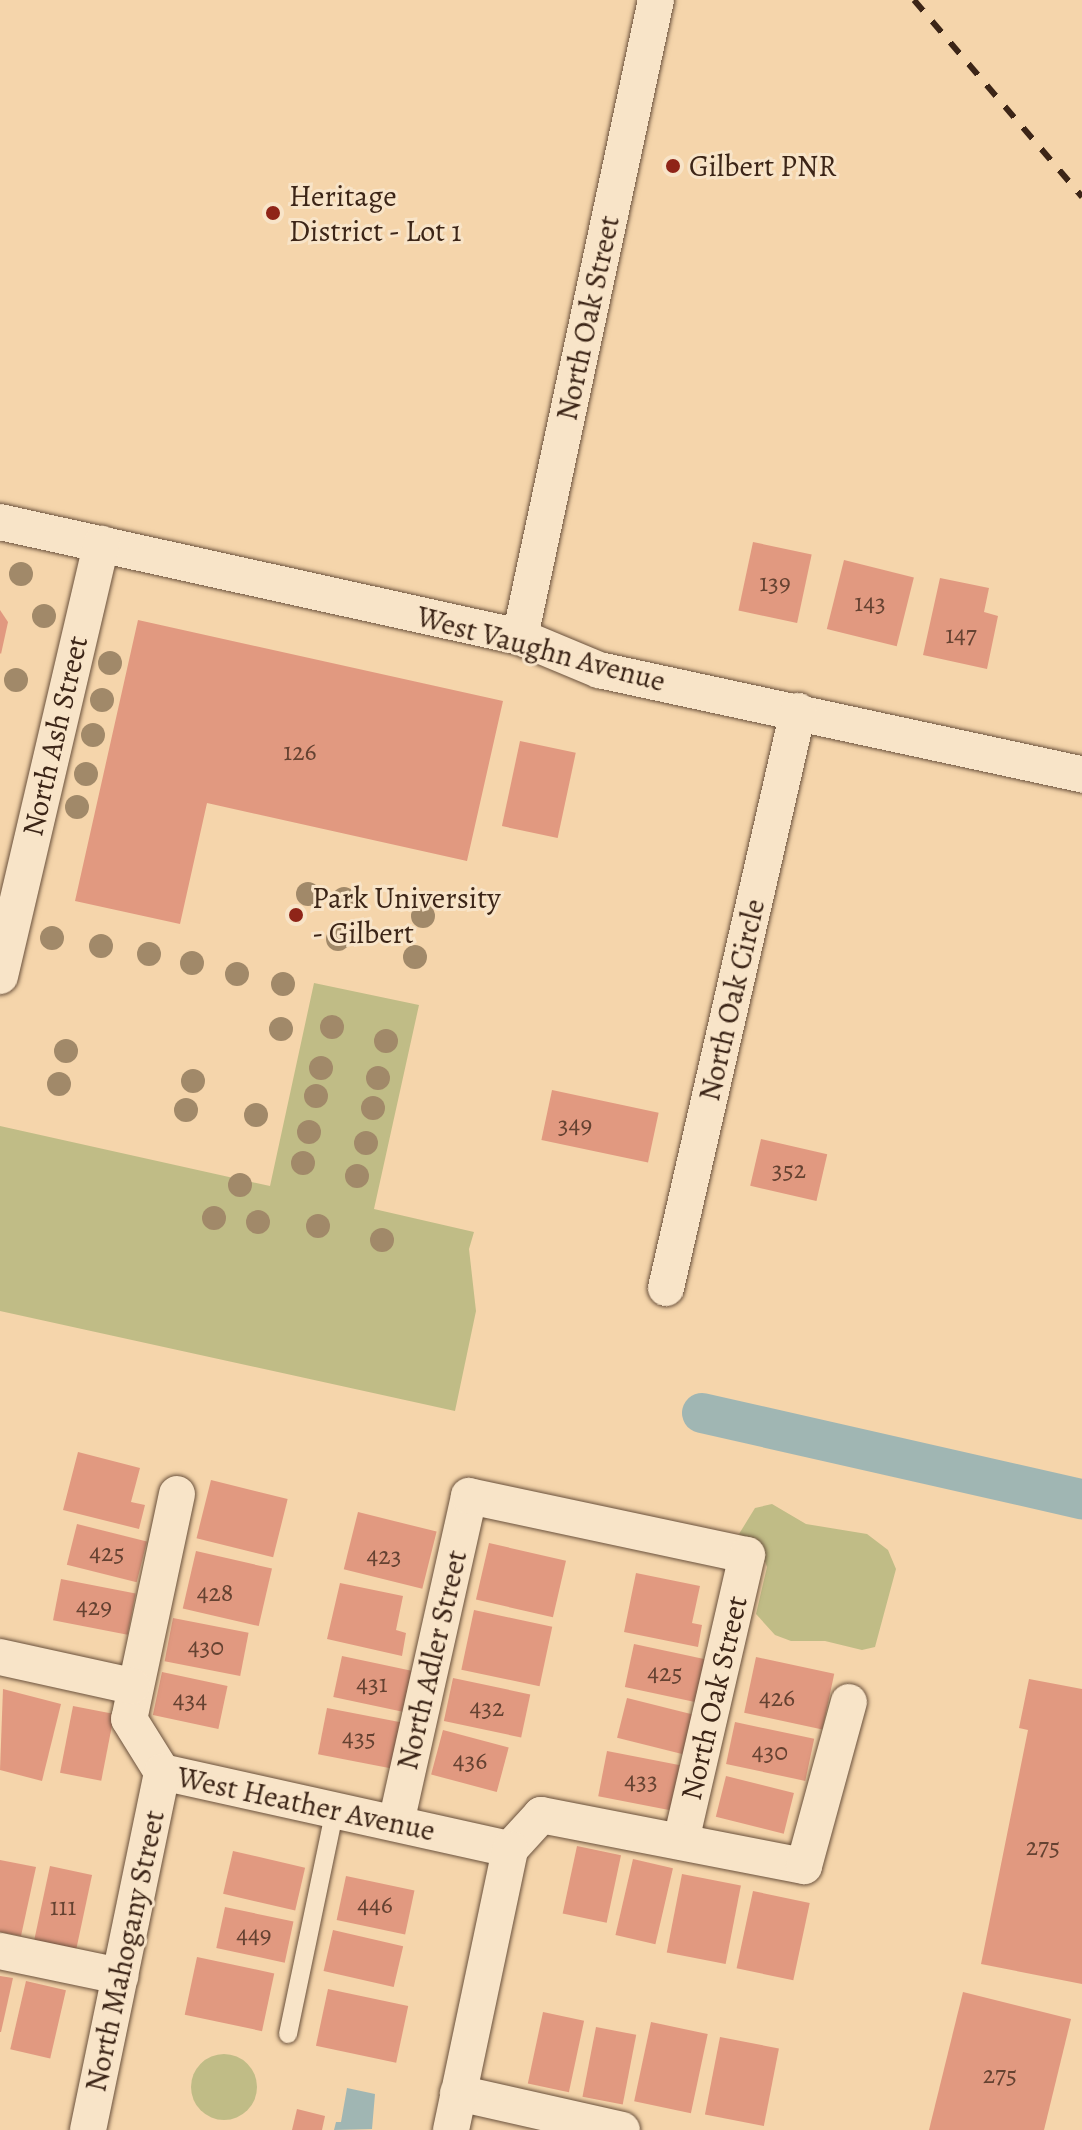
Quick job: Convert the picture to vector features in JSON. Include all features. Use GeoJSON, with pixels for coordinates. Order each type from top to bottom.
{"type":"FeatureCollection","features":[{"type":"Feature","properties":{"kind":"street","name":"North Oak Street"},"geometry":{"type":"LineString","coordinates":[[520,637],[656,0]]}},
{"type":"Feature","properties":{"kind":"street","name":"West Vaughn Avenue"},"geometry":{"type":"LineString","coordinates":[[0,522],[520,637],[599,670],[1082,774]]}},
{"type":"Feature","properties":{"kind":"street","name":"North Ash Street"},"geometry":{"type":"LineString","coordinates":[[0,976],[101,544]]}},
{"type":"Feature","properties":{"kind":"street","name":"North Oak Circle"},"geometry":{"type":"LineString","coordinates":[[666,1288],[798,711]]}},
{"type":"Feature","properties":{"kind":"street"},"geometry":{"type":"LineString","coordinates":[[0,1657],[131,1703],[177,1494]]}},
{"type":"Feature","properties":{"kind":"street","name":"North Oak Street"},"geometry":{"type":"LineString","coordinates":[[469,1496],[747,1555],[681,1841]]}},
{"type":"Feature","properties":{"kind":"street","name":"North Adler Street"},"geometry":{"type":"LineString","coordinates":[[396,1823],[469,1496]]}},
{"type":"Feature","properties":{"kind":"street"},"geometry":{"type":"LineString","coordinates":[[451,2130],[510,1849],[541,1815],[804,1866],[849,1702]]}},
{"type":"Feature","properties":{"kind":"street","name":"West Heather Avenue"},"geometry":{"type":"LineString","coordinates":[[131,1703],[162,1772],[510,1849]]}},
{"type":"Feature","properties":{"kind":"street","name":"North Mahogany Street"},"geometry":{"type":"LineString","coordinates":[[88,2130],[162,1772]]}},
{"type":"Feature","properties":{"kind":"street"},"geometry":{"type":"LineString","coordinates":[[0,1951],[120,1976]]}},
{"type":"Feature","properties":{"kind":"street"},"geometry":{"type":"LineString","coordinates":[[458,2093],[622,2130]]}},
{"type":"Feature","properties":{"kind":"lane"},"geometry":{"type":"LineString","coordinates":[[288,2034],[335,1810]]}},
{"type":"Feature","properties":{"kind":"shaded area"},"geometry":{"type":"Polygon","coordinates":[[[314,983],[419,1005],[374,1209],[474,1232],[469,1249],[476,1311],[455,1411],[0,1311],[0,1126],[270,1186],[314,983]]]}},
{"type":"Feature","properties":{"kind":"shaded area"},"geometry":{"type":"Polygon","coordinates":[[[772,1504],[806,1524],[867,1534],[888,1550],[896,1569],[875,1647],[862,1650],[825,1641],[791,1641],[775,1635],[756,1614],[767,1567],[761,1550],[739,1534],[755,1508],[772,1504]]]}},
{"type":"Feature","properties":{"kind":"shaded area"},"geometry":{"type":"Polygon","coordinates":[[[218,2054],[230,2054],[242,2059],[252,2069],[257,2087],[255,2100],[242,2115],[230,2120],[218,2120],[206,2115],[196,2105],[191,2093],[191,2081],[196,2069],[206,2059],[218,2054]]]}},
{"type":"Feature","properties":{"kind":"water"},"geometry":{"type":"Polygon","coordinates":[[[347,2088],[375,2094],[372,2129],[334,2130],[336,2122],[341,2122],[347,2088]]]}},
{"type":"Feature","properties":{"kind":"building"},"geometry":{"type":"Polygon","coordinates":[[[753,542],[812,554],[797,623],[738,610],[753,542]]]}},
{"type":"Feature","properties":{"kind":"building"},"geometry":{"type":"Polygon","coordinates":[[[844,560],[914,577],[897,646],[827,629],[844,560]]]}},
{"type":"Feature","properties":{"kind":"building"},"geometry":{"type":"Polygon","coordinates":[[[940,578],[989,588],[984,612],[998,616],[987,669],[923,655],[940,578]]]}},
{"type":"Feature","properties":{"kind":"building"},"geometry":{"type":"Polygon","coordinates":[[[0,610],[8,622],[1,654],[0,653],[0,610]]]}},
{"type":"Feature","properties":{"kind":"building"},"geometry":{"type":"Polygon","coordinates":[[[138,620],[503,701],[467,861],[207,803],[180,924],[75,901],[138,620]]]}},
{"type":"Feature","properties":{"kind":"building"},"geometry":{"type":"Polygon","coordinates":[[[520,741],[576,753],[558,838],[502,826],[520,741]]]}},
{"type":"Feature","properties":{"kind":"building"},"geometry":{"type":"Polygon","coordinates":[[[552,1090],[659,1113],[648,1163],[541,1140],[552,1090]]]}},
{"type":"Feature","properties":{"kind":"building"},"geometry":{"type":"Polygon","coordinates":[[[761,1139],[827,1154],[816,1201],[750,1186],[761,1139]]]}},
{"type":"Feature","properties":{"kind":"building"},"geometry":{"type":"Polygon","coordinates":[[[78,1452],[140,1468],[131,1502],[145,1505],[139,1529],[63,1510],[78,1452]]]}},
{"type":"Feature","properties":{"kind":"building"},"geometry":{"type":"Polygon","coordinates":[[[211,1480],[288,1499],[273,1557],[196,1538],[211,1480]]]}},
{"type":"Feature","properties":{"kind":"building"},"geometry":{"type":"Polygon","coordinates":[[[358,1512],[437,1532],[422,1589],[344,1569],[358,1512]]]}},
{"type":"Feature","properties":{"kind":"building"},"geometry":{"type":"Polygon","coordinates":[[[77,1524],[147,1541],[137,1582],[67,1565],[77,1524]]]}},
{"type":"Feature","properties":{"kind":"building"},"geometry":{"type":"Polygon","coordinates":[[[489,1543],[566,1561],[553,1617],[476,1600],[489,1543]]]}},
{"type":"Feature","properties":{"kind":"building"},"geometry":{"type":"Polygon","coordinates":[[[196,1551],[272,1569],[259,1626],[183,1608],[196,1551]]]}},
{"type":"Feature","properties":{"kind":"building"},"geometry":{"type":"Polygon","coordinates":[[[636,1573],[700,1586],[692,1623],[702,1625],[698,1647],[624,1632],[636,1573]]]}},
{"type":"Feature","properties":{"kind":"building"},"geometry":{"type":"Polygon","coordinates":[[[61,1579],[136,1594],[128,1635],[53,1620],[61,1579]]]}},
{"type":"Feature","properties":{"kind":"building"},"geometry":{"type":"Polygon","coordinates":[[[340,1583],[403,1596],[396,1630],[406,1633],[402,1656],[327,1639],[340,1583]]]}},
{"type":"Feature","properties":{"kind":"building"},"geometry":{"type":"Polygon","coordinates":[[[474,1610],[552,1627],[540,1686],[461,1670],[474,1610]]]}},
{"type":"Feature","properties":{"kind":"building"},"geometry":{"type":"Polygon","coordinates":[[[173,1618],[249,1633],[240,1676],[165,1661],[173,1618]]]}},
{"type":"Feature","properties":{"kind":"building"},"geometry":{"type":"Polygon","coordinates":[[[634,1644],[706,1659],[697,1702],[625,1687],[634,1644]]]}},
{"type":"Feature","properties":{"kind":"building"},"geometry":{"type":"Polygon","coordinates":[[[342,1656],[411,1671],[403,1712],[333,1697],[342,1656]]]}},
{"type":"Feature","properties":{"kind":"building"},"geometry":{"type":"Polygon","coordinates":[[[756,1657],[834,1674],[822,1729],[744,1713],[756,1657]]]}},
{"type":"Feature","properties":{"kind":"building"},"geometry":{"type":"Polygon","coordinates":[[[162,1672],[228,1686],[218,1729],[153,1715],[162,1672]]]}},
{"type":"Feature","properties":{"kind":"building"},"geometry":{"type":"Polygon","coordinates":[[[453,1678],[530,1694],[521,1737],[444,1721],[453,1678]]]}},
{"type":"Feature","properties":{"kind":"building"},"geometry":{"type":"Polygon","coordinates":[[[1029,1679],[1082,1689],[1082,1984],[981,1964],[1028,1730],[1019,1728],[1029,1679]]]}},
{"type":"Feature","properties":{"kind":"building"},"geometry":{"type":"Polygon","coordinates":[[[3,1689],[61,1704],[42,1781],[0,1770],[3,1689]]]}},
{"type":"Feature","properties":{"kind":"building"},"geometry":{"type":"Polygon","coordinates":[[[627,1698],[694,1715],[684,1754],[617,1738],[627,1698]]]}},
{"type":"Feature","properties":{"kind":"building"},"geometry":{"type":"Polygon","coordinates":[[[73,1706],[114,1714],[101,1781],[60,1773],[73,1706]]]}},
{"type":"Feature","properties":{"kind":"building"},"geometry":{"type":"Polygon","coordinates":[[[327,1708],[401,1722],[392,1768],[318,1754],[327,1708]]]}},
{"type":"Feature","properties":{"kind":"building"},"geometry":{"type":"Polygon","coordinates":[[[735,1722],[814,1739],[805,1781],[726,1764],[735,1722]]]}},
{"type":"Feature","properties":{"kind":"building"},"geometry":{"type":"Polygon","coordinates":[[[443,1730],[509,1748],[497,1792],[431,1774],[443,1730]]]}},
{"type":"Feature","properties":{"kind":"building"},"geometry":{"type":"Polygon","coordinates":[[[607,1751],[682,1766],[673,1811],[598,1796],[607,1751]]]}},
{"type":"Feature","properties":{"kind":"building"},"geometry":{"type":"Polygon","coordinates":[[[726,1776],[794,1793],[784,1834],[716,1817],[726,1776]]]}},
{"type":"Feature","properties":{"kind":"building"},"geometry":{"type":"Polygon","coordinates":[[[577,1846],[621,1855],[607,1923],[563,1913],[577,1846]]]}},
{"type":"Feature","properties":{"kind":"building"},"geometry":{"type":"Polygon","coordinates":[[[233,1851],[305,1868],[295,1911],[223,1894],[233,1851]]]}},
{"type":"Feature","properties":{"kind":"building"},"geometry":{"type":"Polygon","coordinates":[[[633,1859],[673,1868],[655,1944],[615,1935],[633,1859]]]}},
{"type":"Feature","properties":{"kind":"building"},"geometry":{"type":"Polygon","coordinates":[[[0,1860],[36,1867],[21,1936],[0,1932],[0,1860]]]}},
{"type":"Feature","properties":{"kind":"building"},"geometry":{"type":"Polygon","coordinates":[[[50,1866],[92,1875],[76,1949],[34,1940],[50,1866]]]}},
{"type":"Feature","properties":{"kind":"building"},"geometry":{"type":"Polygon","coordinates":[[[682,1874],[741,1885],[726,1964],[667,1953],[682,1874]]]}},
{"type":"Feature","properties":{"kind":"building"},"geometry":{"type":"Polygon","coordinates":[[[346,1876],[414,1891],[405,1935],[337,1920],[346,1876]]]}},
{"type":"Feature","properties":{"kind":"building"},"geometry":{"type":"Polygon","coordinates":[[[753,1891],[810,1903],[793,1980],[737,1968],[753,1891]]]}},
{"type":"Feature","properties":{"kind":"building"},"geometry":{"type":"Polygon","coordinates":[[[225,1907],[293,1922],[285,1963],[216,1948],[225,1907]]]}},
{"type":"Feature","properties":{"kind":"building"},"geometry":{"type":"Polygon","coordinates":[[[333,1930],[403,1946],[394,1987],[324,1971],[333,1930]]]}},
{"type":"Feature","properties":{"kind":"building"},"geometry":{"type":"Polygon","coordinates":[[[197,1957],[274,1973],[262,2031],[185,2015],[197,1957]]]}},
{"type":"Feature","properties":{"kind":"building"},"geometry":{"type":"Polygon","coordinates":[[[0,1976],[13,1978],[1,2032],[0,2032],[0,1976]]]}},
{"type":"Feature","properties":{"kind":"building"},"geometry":{"type":"Polygon","coordinates":[[[26,1981],[66,1990],[50,2058],[10,2049],[26,1981]]]}},
{"type":"Feature","properties":{"kind":"building"},"geometry":{"type":"Polygon","coordinates":[[[328,1989],[408,2006],[396,2063],[316,2046],[328,1989]]]}},
{"type":"Feature","properties":{"kind":"building"},"geometry":{"type":"Polygon","coordinates":[[[963,1992],[1071,2019],[1044,2130],[929,2130],[963,1992]]]}},
{"type":"Feature","properties":{"kind":"building"},"geometry":{"type":"Polygon","coordinates":[[[543,2012],[584,2021],[569,2092],[528,2083],[543,2012]]]}},
{"type":"Feature","properties":{"kind":"building"},"geometry":{"type":"Polygon","coordinates":[[[651,2022],[708,2034],[691,2113],[634,2101],[651,2022]]]}},
{"type":"Feature","properties":{"kind":"building"},"geometry":{"type":"Polygon","coordinates":[[[596,2027],[636,2035],[623,2105],[582,2097],[596,2027]]]}},
{"type":"Feature","properties":{"kind":"building"},"geometry":{"type":"Polygon","coordinates":[[[720,2037],[779,2048],[764,2126],[705,2115],[720,2037]]]}},
{"type":"Feature","properties":{"kind":"building"},"geometry":{"type":"Polygon","coordinates":[[[297,2109],[325,2116],[322,2130],[292,2130],[297,2109]]]}},
{"type":"Feature","properties":{"kind":"waterway"},"geometry":{"type":"LineString","coordinates":[[702,1413],[1082,1499]]}},
{"type":"Feature","properties":{"kind":"railway"},"geometry":{"type":"LineString","coordinates":[[914,0],[1082,197]]}},
{"type":"Feature","properties":{"kind":"place","name":"Gilbert PNR"},"geometry":{"type":"Point","coordinates":[673,166]}},
{"type":"Feature","properties":{"kind":"place","name":"Heritage District - Lot 1"},"geometry":{"type":"Point","coordinates":[273,213]}},
{"type":"Feature","properties":{"kind":"place","name":"Park University - Gilbert"},"geometry":{"type":"Point","coordinates":[296,915]}}]}
